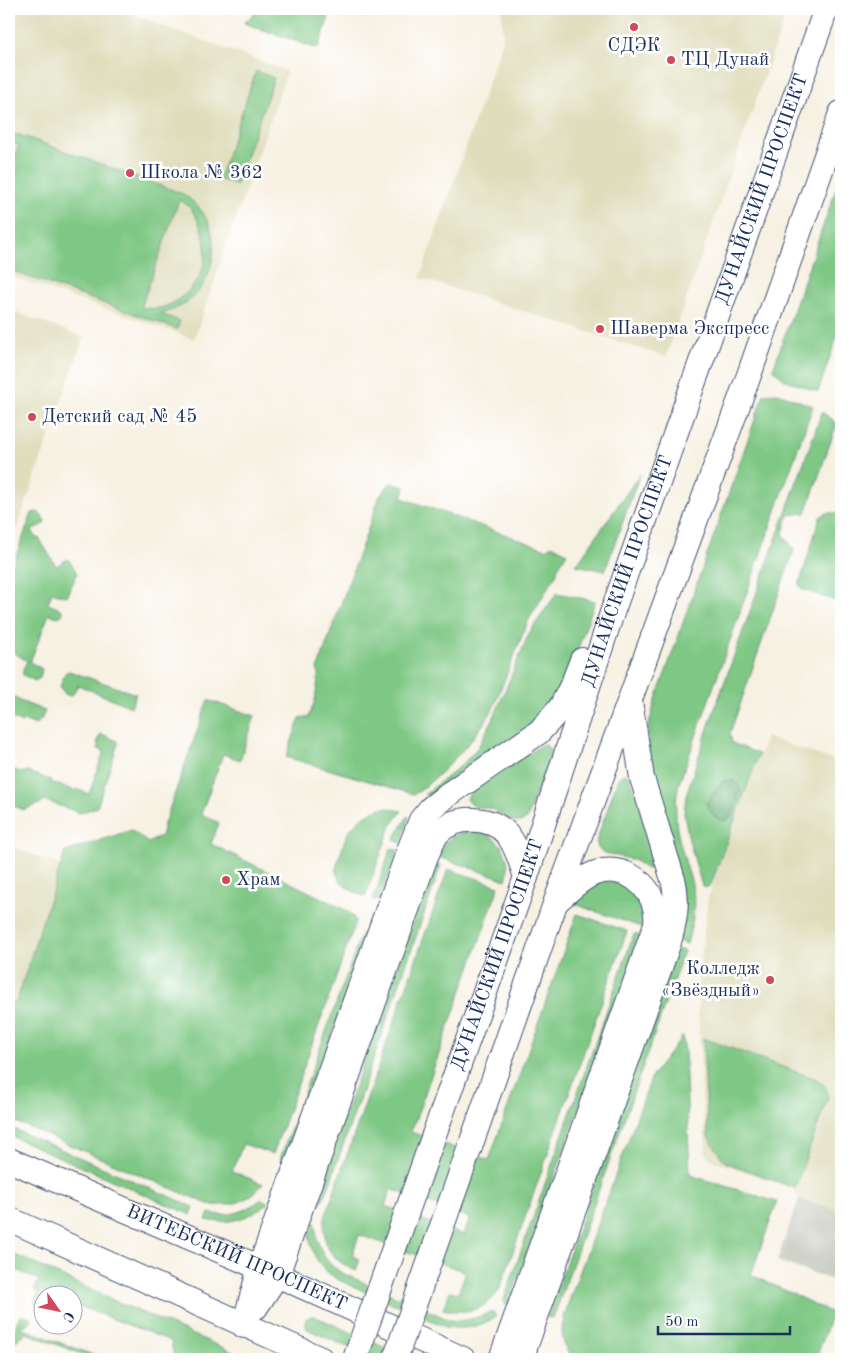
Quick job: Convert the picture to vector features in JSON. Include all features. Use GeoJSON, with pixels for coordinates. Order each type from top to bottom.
{"type":"FeatureCollection","features":[{"type":"Feature","properties":{"kind":"main road","name":"ДУНАЙСКИЙ ПРОСПЕКТ"},"geometry":{"type":"LineString","coordinates":[[356,1359],[526,877],[612,613],[826,9]]}},
{"type":"Feature","properties":{"kind":"main road","name":"ДУНАЙСКИЙ ПРОСПЕКТ"},"geometry":{"type":"LineString","coordinates":[[395,1359],[556,901],[749,374],[841,113]]}},
{"type":"Feature","properties":{"kind":"main road"},"geometry":{"type":"LineString","coordinates":[[269,1271],[287,1194],[421,820],[431,808],[446,796],[538,732],[550,720],[561,707],[588,645],[612,613]]}},
{"type":"Feature","properties":{"kind":"main road"},"geometry":{"type":"LineString","coordinates":[[521,1359],[669,942],[675,918],[676,895],[674,883],[642,778],[630,700]]}},
{"type":"Feature","properties":{"kind":"main road"},"geometry":{"type":"LineString","coordinates":[[244,1326],[269,1271],[434,838],[444,829],[462,821],[482,821],[493,824],[504,831],[514,844],[526,877]]}},
{"type":"Feature","properties":{"kind":"main road"},"geometry":{"type":"LineString","coordinates":[[502,1359],[656,924],[656,910],[649,892],[635,878],[620,872],[602,871],[592,875],[574,885],[556,901]]}},
{"type":"Feature","properties":{"kind":"main road","name":"ВИТЕБСКИЙ ПРОСПЕКТ"},"geometry":{"type":"LineString","coordinates":[[9,1160],[269,1271],[463,1359]]}},
{"type":"Feature","properties":{"kind":"main road"},"geometry":{"type":"LineString","coordinates":[[9,1219],[321,1359]]}},
{"type":"Feature","properties":{"kind":"shaded area","name":"Школа № 362"},"geometry":{"type":"Polygon","coordinates":[[[9,9],[117,9],[287,71],[194,339],[9,276],[9,9]]]}},
{"type":"Feature","properties":{"kind":"shaded area"},"geometry":{"type":"Polygon","coordinates":[[[502,9],[788,9],[666,357],[420,278],[503,40],[502,9]]]}},
{"type":"Feature","properties":{"kind":"shaded area","name":"Детский сад № 45"},"geometry":{"type":"Polygon","coordinates":[[[9,310],[84,337],[9,551],[9,310]]]}},
{"type":"Feature","properties":{"kind":"shaded area","name":"Колледж «Звёздный»"},"geometry":{"type":"Polygon","coordinates":[[[766,737],[841,763],[841,1211],[799,1198],[793,1189],[712,1160],[706,1155],[697,990],[708,898],[766,737]]]}},
{"type":"Feature","properties":{"kind":"shaded area"},"geometry":{"type":"Polygon","coordinates":[[[9,846],[61,865],[16,1003],[9,1000],[9,846]]]}},
{"type":"Feature","properties":{"kind":"shaded area"},"geometry":{"type":"Polygon","coordinates":[[[799,1198],[841,1211],[841,1283],[777,1261],[799,1198]]]}},
{"type":"Feature","properties":{"kind":"green space"},"geometry":{"type":"Polygon","coordinates":[[[259,9],[304,9],[329,17],[318,49],[244,23],[259,9]]]}},
{"type":"Feature","properties":{"kind":"green space"},"geometry":{"type":"Polygon","coordinates":[[[256,71],[274,78],[236,185],[219,179],[256,71]]]}},
{"type":"Feature","properties":{"kind":"green space"},"geometry":{"type":"Polygon","coordinates":[[[9,134],[20,135],[181,193],[198,207],[205,216],[213,238],[212,260],[205,281],[199,290],[180,306],[161,314],[180,321],[177,329],[9,270],[9,173],[19,145],[9,143],[9,134]],[[179,200],[141,307],[160,308],[176,301],[190,290],[200,275],[205,259],[204,240],[198,220],[183,202],[179,200]]]}},
{"type":"Feature","properties":{"kind":"green space"},"geometry":{"type":"Polygon","coordinates":[[[841,175],[841,325],[818,392],[783,379],[773,369],[841,175]]]}},
{"type":"Feature","properties":{"kind":"green space"},"geometry":{"type":"Polygon","coordinates":[[[778,393],[813,406],[678,787],[677,826],[694,897],[693,917],[687,944],[679,941],[649,763],[648,728],[655,702],[764,394],[778,393]]]}},
{"type":"Feature","properties":{"kind":"green space"},"geometry":{"type":"Polygon","coordinates":[[[822,412],[837,423],[806,513],[788,515],[783,534],[794,550],[730,733],[732,743],[759,754],[711,885],[706,888],[702,886],[689,840],[684,814],[686,795],[709,725],[822,412]]]}},
{"type":"Feature","properties":{"kind":"green space"},"geometry":{"type":"Polygon","coordinates":[[[640,474],[605,571],[576,565],[640,474]]]}},
{"type":"Feature","properties":{"kind":"green space"},"geometry":{"type":"Polygon","coordinates":[[[390,483],[405,487],[402,498],[546,549],[552,545],[567,553],[528,621],[492,711],[459,754],[420,791],[413,794],[286,757],[300,718],[309,717],[315,700],[319,673],[317,670],[380,496],[390,483]]]}},
{"type":"Feature","properties":{"kind":"green space"},"geometry":{"type":"Polygon","coordinates":[[[38,512],[45,521],[44,524],[32,530],[37,539],[39,538],[56,566],[69,560],[77,573],[68,595],[65,596],[52,592],[48,604],[61,609],[63,613],[58,617],[49,614],[30,662],[42,669],[40,678],[35,681],[23,675],[23,669],[27,661],[11,651],[9,655],[9,641],[13,634],[9,632],[9,566],[13,564],[32,513],[38,512]]]}},
{"type":"Feature","properties":{"kind":"green space"},"geometry":{"type":"Polygon","coordinates":[[[827,513],[841,514],[841,603],[802,589],[799,585],[820,517],[827,513]]]}},
{"type":"Feature","properties":{"kind":"green space"},"geometry":{"type":"Polygon","coordinates":[[[557,593],[595,601],[564,688],[547,713],[433,794],[424,795],[463,764],[478,747],[494,717],[529,633],[557,593]]]}},
{"type":"Feature","properties":{"kind":"green space"},"geometry":{"type":"Polygon","coordinates":[[[69,671],[136,694],[131,707],[78,685],[73,694],[70,696],[65,694],[60,687],[65,673],[69,671]]]}},
{"type":"Feature","properties":{"kind":"green space"},"geometry":{"type":"Polygon","coordinates":[[[9,693],[20,701],[45,711],[41,720],[36,725],[23,720],[22,723],[9,717],[9,693]]]}},
{"type":"Feature","properties":{"kind":"green space"},"geometry":{"type":"Polygon","coordinates":[[[208,700],[255,716],[240,760],[223,754],[201,814],[219,823],[211,844],[344,909],[356,921],[273,1154],[243,1144],[232,1171],[263,1184],[246,1199],[226,1205],[210,1205],[9,1119],[9,1000],[16,1003],[65,852],[131,830],[148,843],[161,836],[208,700]]]}},
{"type":"Feature","properties":{"kind":"green space"},"geometry":{"type":"Polygon","coordinates":[[[102,734],[117,741],[118,744],[97,807],[80,813],[46,801],[24,810],[9,804],[9,768],[24,773],[25,771],[51,780],[50,782],[89,794],[104,751],[98,749],[99,745],[97,744],[102,734]]]}},
{"type":"Feature","properties":{"kind":"green space"},"geometry":{"type":"Polygon","coordinates":[[[544,744],[550,749],[550,755],[527,819],[520,822],[513,821],[491,809],[474,806],[469,802],[467,799],[470,793],[544,744]]]}},
{"type":"Feature","properties":{"kind":"green space"},"geometry":{"type":"Polygon","coordinates":[[[624,774],[630,776],[658,862],[656,866],[649,869],[637,862],[604,853],[597,846],[597,839],[618,778],[624,774]]]}},
{"type":"Feature","properties":{"kind":"green space"},"geometry":{"type":"Polygon","coordinates":[[[726,780],[735,781],[741,789],[732,816],[725,821],[713,815],[706,803],[722,782],[726,780]]]}},
{"type":"Feature","properties":{"kind":"green space"},"geometry":{"type":"Polygon","coordinates":[[[382,808],[402,811],[391,826],[365,897],[340,881],[336,872],[337,866],[345,838],[351,829],[363,817],[382,808]]]}},
{"type":"Feature","properties":{"kind":"green space"},"geometry":{"type":"Polygon","coordinates":[[[408,816],[409,818],[401,843],[394,840],[408,816]]]}},
{"type":"Feature","properties":{"kind":"green space"},"geometry":{"type":"Polygon","coordinates":[[[472,831],[491,836],[501,846],[507,859],[508,873],[506,880],[436,856],[450,838],[472,831]]]}},
{"type":"Feature","properties":{"kind":"green space"},"geometry":{"type":"Polygon","coordinates":[[[391,848],[398,850],[379,900],[373,900],[391,848]]]}},
{"type":"Feature","properties":{"kind":"green space"},"geometry":{"type":"Polygon","coordinates":[[[434,863],[441,865],[326,1194],[319,1206],[313,1204],[434,863]]]}},
{"type":"Feature","properties":{"kind":"green space"},"geometry":{"type":"Polygon","coordinates":[[[448,869],[499,886],[411,1132],[489,1160],[577,914],[627,931],[500,1288],[489,1301],[483,1306],[468,1311],[443,1309],[450,1291],[458,1293],[466,1272],[359,1235],[352,1256],[360,1259],[356,1271],[340,1262],[326,1244],[325,1217],[448,869]],[[391,1189],[385,1206],[464,1235],[470,1218],[391,1189]]]}},
{"type":"Feature","properties":{"kind":"green space"},"geometry":{"type":"Polygon","coordinates":[[[599,881],[627,884],[645,908],[644,928],[574,904],[578,897],[599,881]]]}},
{"type":"Feature","properties":{"kind":"green space"},"geometry":{"type":"Polygon","coordinates":[[[362,932],[364,941],[288,1162],[280,1159],[362,932]]]}},
{"type":"Feature","properties":{"kind":"green space"},"geometry":{"type":"Polygon","coordinates":[[[634,934],[641,936],[508,1306],[504,1303],[504,1299],[634,934]]]}},
{"type":"Feature","properties":{"kind":"green space"},"geometry":{"type":"Polygon","coordinates":[[[677,949],[684,951],[554,1316],[551,1318],[547,1317],[677,949]]]}},
{"type":"Feature","properties":{"kind":"green space"},"geometry":{"type":"Polygon","coordinates":[[[683,1036],[690,1175],[777,1202],[751,1275],[832,1313],[816,1359],[572,1359],[564,1345],[562,1326],[568,1304],[652,1076],[683,1036]]]}},
{"type":"Feature","properties":{"kind":"green space"},"geometry":{"type":"Polygon","coordinates":[[[703,1038],[819,1080],[825,1086],[828,1097],[795,1188],[725,1162],[708,1137],[703,1038]]]}},
{"type":"Feature","properties":{"kind":"green space"},"geometry":{"type":"Polygon","coordinates":[[[9,1127],[194,1207],[191,1215],[9,1135],[9,1127]]]}},
{"type":"Feature","properties":{"kind":"green space"},"geometry":{"type":"Polygon","coordinates":[[[262,1199],[268,1203],[254,1213],[239,1219],[223,1222],[206,1220],[209,1213],[230,1214],[250,1207],[262,1199]]]}},
{"type":"Feature","properties":{"kind":"green space"},"geometry":{"type":"Polygon","coordinates":[[[308,1220],[315,1222],[323,1255],[334,1267],[344,1274],[450,1320],[471,1319],[491,1312],[496,1317],[472,1327],[446,1327],[341,1281],[325,1270],[315,1256],[308,1230],[308,1220]]]}},
{"type":"Feature","properties":{"kind":"green space"},"geometry":{"type":"Polygon","coordinates":[[[9,1252],[249,1359],[174,1359],[171,1341],[82,1307],[82,1286],[36,1286],[39,1280],[9,1267],[9,1252]]]}},
{"type":"Feature","properties":{"kind":"green space"},"geometry":{"type":"Polygon","coordinates":[[[25,1315],[32,1318],[31,1321],[21,1328],[32,1332],[32,1335],[26,1333],[13,1343],[12,1337],[19,1317],[25,1315]]]}},
{"type":"Feature","properties":{"kind":"green space"},"geometry":{"type":"Polygon","coordinates":[[[311,1316],[411,1359],[374,1359],[307,1329],[305,1321],[311,1316]]]}},
{"type":"Feature","properties":{"kind":"green space"},"geometry":{"type":"Polygon","coordinates":[[[34,1336],[42,1336],[104,1359],[95,1359],[34,1336]]]}},
{"type":"Feature","properties":{"kind":"place","name":"СДЭК"},"geometry":{"type":"Point","coordinates":[634,27]}},
{"type":"Feature","properties":{"kind":"place","name":"ТЦ Дунай"},"geometry":{"type":"Point","coordinates":[671,60]}},
{"type":"Feature","properties":{"kind":"place","name":"Школа № 362"},"geometry":{"type":"Point","coordinates":[130,173]}},
{"type":"Feature","properties":{"kind":"place","name":"Шаверма Экспресс"},"geometry":{"type":"Point","coordinates":[600,329]}},
{"type":"Feature","properties":{"kind":"place","name":"Детский сад № 45"},"geometry":{"type":"Point","coordinates":[32,417]}},
{"type":"Feature","properties":{"kind":"place","name":"Храм"},"geometry":{"type":"Point","coordinates":[226,880]}},
{"type":"Feature","properties":{"kind":"place","name":"Колледж «Звёздный»"},"geometry":{"type":"Point","coordinates":[770,980]}}]}
